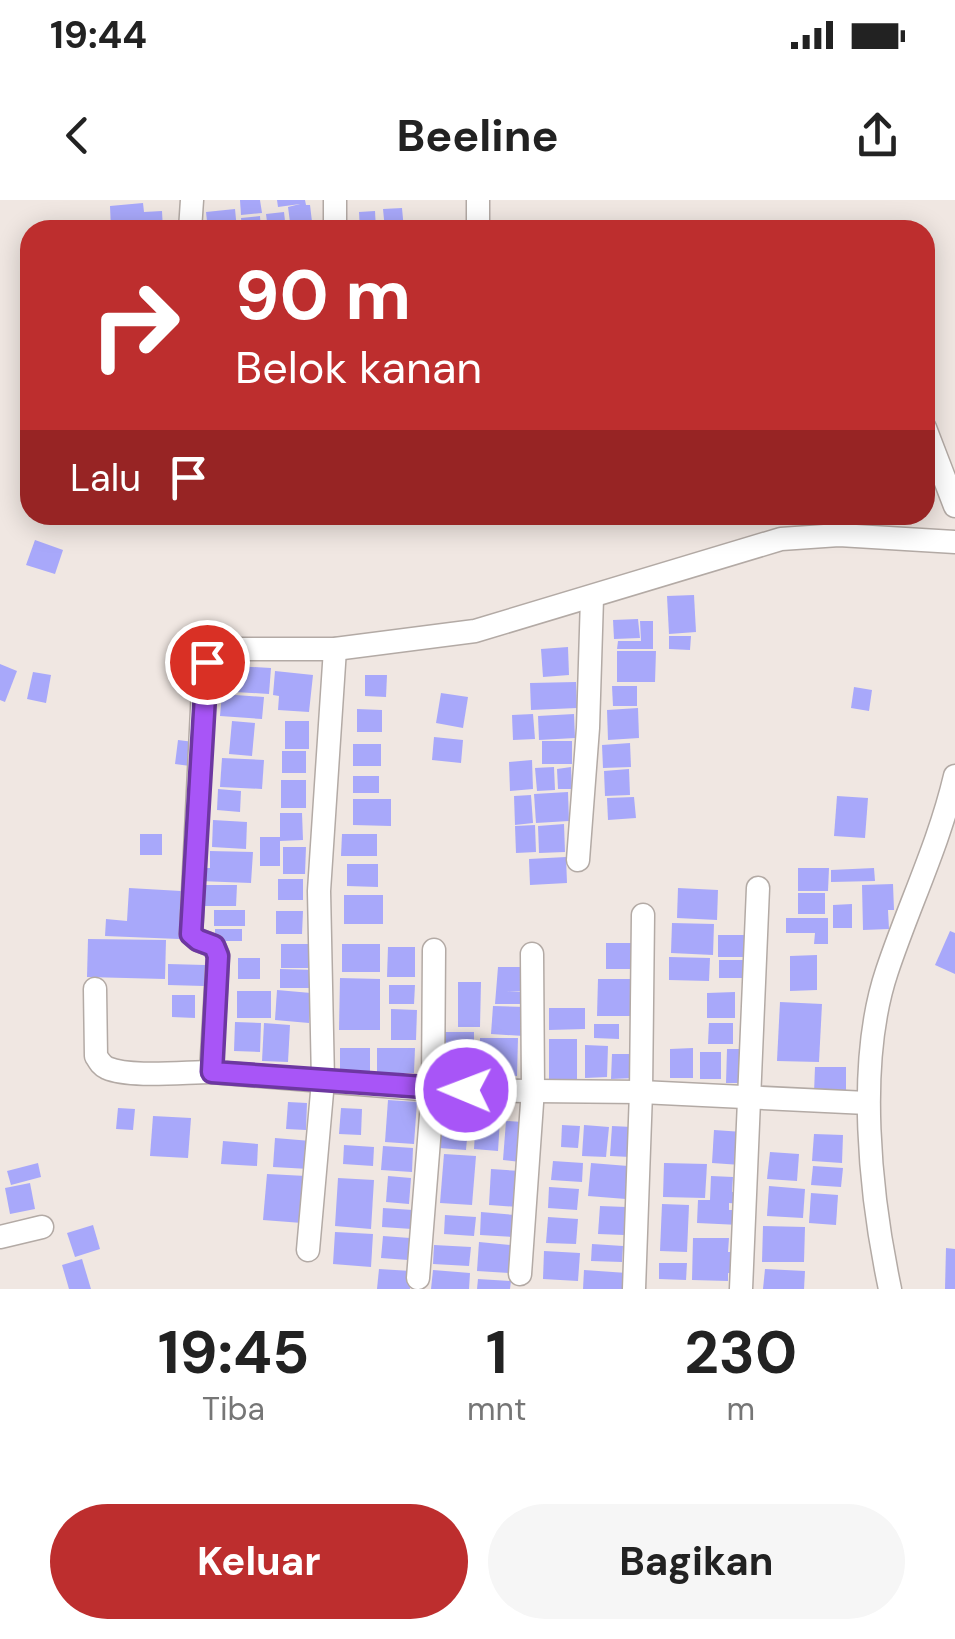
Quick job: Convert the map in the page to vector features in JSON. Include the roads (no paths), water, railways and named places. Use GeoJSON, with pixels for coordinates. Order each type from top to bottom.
{"type":"FeatureCollection","features":[{"type":"Feature","properties":{"kind":"street"},"geometry":{"type":"LineString","coordinates":[[935,454],[955,506]]}},
{"type":"Feature","properties":{"kind":"street"},"geometry":{"type":"LineString","coordinates":[[212,1072],[218,956],[214,946],[191,934],[204,668],[211,656],[229,649],[334,649],[475,630],[795,537],[955,542]]}},
{"type":"Feature","properties":{"kind":"street"},"geometry":{"type":"LineString","coordinates":[[578,860],[592,598]]}},
{"type":"Feature","properties":{"kind":"street"},"geometry":{"type":"LineString","coordinates":[[308,1250],[323,1082],[318,891],[334,649]]}},
{"type":"Feature","properties":{"kind":"street"},"geometry":{"type":"LineString","coordinates":[[890,1289],[867,1103],[875,1024],[886,973],[930,861],[955,776]]}},
{"type":"Feature","properties":{"kind":"street"},"geometry":{"type":"LineString","coordinates":[[742,1289],[758,888]]}},
{"type":"Feature","properties":{"kind":"street"},"geometry":{"type":"LineString","coordinates":[[634,1289],[643,915]]}},
{"type":"Feature","properties":{"kind":"street"},"geometry":{"type":"LineString","coordinates":[[418,1278],[433,1090],[434,950]]}},
{"type":"Feature","properties":{"kind":"street"},"geometry":{"type":"LineString","coordinates":[[520,1274],[532,1089],[532,954]]}},
{"type":"Feature","properties":{"kind":"street"},"geometry":{"type":"LineString","coordinates":[[95,989],[96,1056],[108,1068],[212,1072],[433,1090],[641,1092],[867,1103]]}},
{"type":"Feature","properties":{"kind":"street"},"geometry":{"type":"LineString","coordinates":[[0,1237],[42,1226]]}}]}
